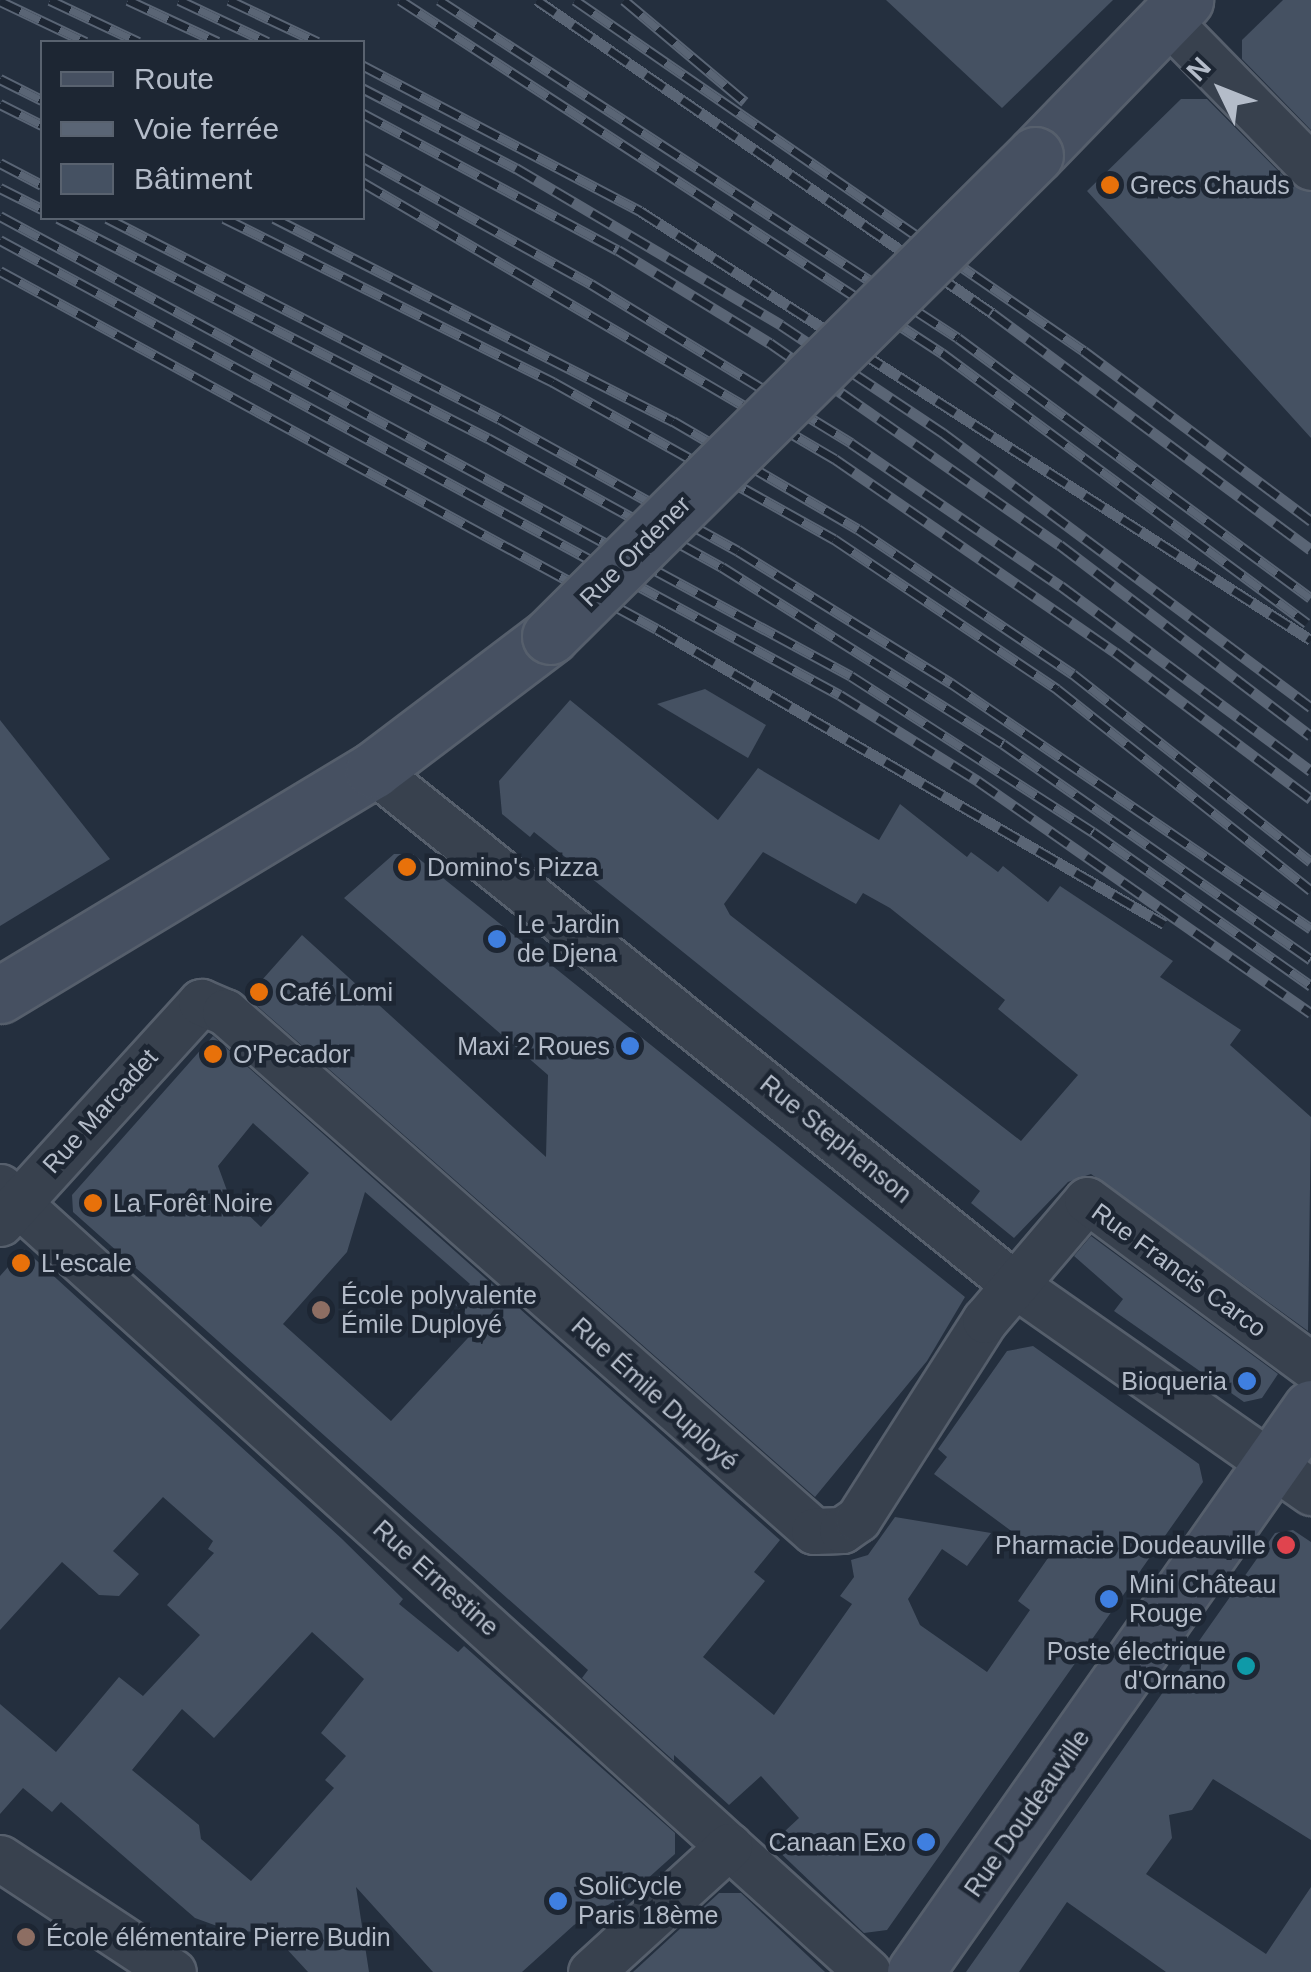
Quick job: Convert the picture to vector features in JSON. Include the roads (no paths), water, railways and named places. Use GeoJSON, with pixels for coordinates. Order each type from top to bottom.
{"type":"FeatureCollection","features":[{"type":"Feature","properties":{"kind":"main road","name":"Rue Ordener"},"geometry":{"type":"LineString","coordinates":[[0,994],[373,770],[550,636],[1035,155],[1175,10]]}},
{"type":"Feature","properties":{"kind":"main road","name":"Rue Doudeauville"},"geometry":{"type":"LineString","coordinates":[[915,1972],[1291,1478],[1311,1408]]}},
{"type":"Feature","properties":{"kind":"street"},"geometry":{"type":"LineString","coordinates":[[1175,10],[1311,168]]}},
{"type":"Feature","properties":{"kind":"street","name":"Rue Stephenson"},"geometry":{"type":"LineString","coordinates":[[373,770],[1014,1284],[1291,1478]]}},
{"type":"Feature","properties":{"kind":"street","name":"Rue Émile Duployé"},"geometry":{"type":"LineString","coordinates":[[202,1002],[225,1012],[814,1530],[842,1530],[858,1519],[1014,1284]]}},
{"type":"Feature","properties":{"kind":"street","name":"Rue Marcadet"},"geometry":{"type":"LineString","coordinates":[[6,1205],[202,1002]]}},
{"type":"Feature","properties":{"kind":"street","name":"Rue Francis Carco"},"geometry":{"type":"LineString","coordinates":[[1014,1284],[1086,1200],[1311,1366]]}},
{"type":"Feature","properties":{"kind":"street","name":"Rue Ernestine"},"geometry":{"type":"LineString","coordinates":[[6,1205],[868,1972]]}},
{"type":"Feature","properties":{"kind":"street"},"geometry":{"type":"LineString","coordinates":[[591,1972],[729,1846]]}},
{"type":"Feature","properties":{"kind":"street"},"geometry":{"type":"LineString","coordinates":[[0,1858],[173,1972]]}},
{"type":"Feature","properties":{"kind":"railway"},"geometry":{"type":"LineString","coordinates":[[50,0],[135,40]]}},
{"type":"Feature","properties":{"kind":"railway"},"geometry":{"type":"LineString","coordinates":[[128,0],[214,40]]}},
{"type":"Feature","properties":{"kind":"railway"},"geometry":{"type":"LineString","coordinates":[[179,0],[264,40]]}},
{"type":"Feature","properties":{"kind":"railway"},"geometry":{"type":"LineString","coordinates":[[229,0],[314,40]]}},
{"type":"Feature","properties":{"kind":"railway"},"geometry":{"type":"LineString","coordinates":[[400,0],[942,353],[1307,623]]}},
{"type":"Feature","properties":{"kind":"railway"},"geometry":{"type":"LineString","coordinates":[[439,0],[958,338],[1311,598]]}},
{"type":"Feature","properties":{"kind":"railway"},"geometry":{"type":"LineString","coordinates":[[537,0],[992,313],[1311,550]]}},
{"type":"Feature","properties":{"kind":"railway"},"geometry":{"type":"LineString","coordinates":[[575,0],[1084,351],[1311,521]]}},
{"type":"Feature","properties":{"kind":"railway"},"geometry":{"type":"LineString","coordinates":[[624,0],[745,102]]}},
{"type":"Feature","properties":{"kind":"railway"},"geometry":{"type":"LineString","coordinates":[[0,1],[82,40]]}},
{"type":"Feature","properties":{"kind":"railway"},"geometry":{"type":"LineString","coordinates":[[365,67],[640,211],[1311,640]]}},
{"type":"Feature","properties":{"kind":"railway"},"geometry":{"type":"LineString","coordinates":[[0,79],[40,99]]}},
{"type":"Feature","properties":{"kind":"railway"},"geometry":{"type":"LineString","coordinates":[[365,90],[516,168],[781,325],[943,433],[1311,707]]}},
{"type":"Feature","properties":{"kind":"railway"},"geometry":{"type":"LineString","coordinates":[[0,104],[40,124]]}},
{"type":"Feature","properties":{"kind":"railway"},"geometry":{"type":"LineString","coordinates":[[365,115],[618,250],[770,343],[1060,545],[1311,736]]}},
{"type":"Feature","properties":{"kind":"railway"},"geometry":{"type":"LineString","coordinates":[[365,159],[591,284],[851,443],[1061,586],[1311,771]]}},
{"type":"Feature","properties":{"kind":"railway"},"geometry":{"type":"LineString","coordinates":[[0,163],[40,184]]}},
{"type":"Feature","properties":{"kind":"railway"},"geometry":{"type":"LineString","coordinates":[[365,184],[835,459],[1115,652],[1311,799]]}},
{"type":"Feature","properties":{"kind":"railway"},"geometry":{"type":"LineString","coordinates":[[0,188],[40,208]]}},
{"type":"Feature","properties":{"kind":"railway"},"geometry":{"type":"LineString","coordinates":[[0,216],[851,676],[1093,832],[1311,986]]}},
{"type":"Feature","properties":{"kind":"railway"},"geometry":{"type":"LineString","coordinates":[[62,220],[488,438],[722,567],[1003,744],[1311,960]]}},
{"type":"Feature","properties":{"kind":"railway"},"geometry":{"type":"LineString","coordinates":[[111,220],[500,419],[738,551],[951,683],[1311,929]]}},
{"type":"Feature","properties":{"kind":"railway"},"geometry":{"type":"LineString","coordinates":[[228,220],[553,382],[834,539],[1057,689],[1311,890]]}},
{"type":"Feature","properties":{"kind":"railway"},"geometry":{"type":"LineString","coordinates":[[278,220],[673,421],[858,529],[1073,674],[1311,862]]}},
{"type":"Feature","properties":{"kind":"railway"},"geometry":{"type":"LineString","coordinates":[[0,240],[840,695],[978,781],[1311,1013]]}},
{"type":"Feature","properties":{"kind":"railway"},"geometry":{"type":"LineString","coordinates":[[0,271],[657,629],[1164,924]]}},
{"type":"Feature","properties":{"kind":"place","name":"Grecs Chauds"},"geometry":{"type":"Point","coordinates":[1110,185]}},
{"type":"Feature","properties":{"kind":"place","name":"Domino's Pizza"},"geometry":{"type":"Point","coordinates":[407,867]}},
{"type":"Feature","properties":{"kind":"place","name":"Le Jardin de Djena"},"geometry":{"type":"Point","coordinates":[497,939]}},
{"type":"Feature","properties":{"kind":"place","name":"Café Lomi"},"geometry":{"type":"Point","coordinates":[259,992]}},
{"type":"Feature","properties":{"kind":"place","name":"Maxi 2 Roues"},"geometry":{"type":"Point","coordinates":[630,1046]}},
{"type":"Feature","properties":{"kind":"place","name":"O'Pecador"},"geometry":{"type":"Point","coordinates":[213,1054]}},
{"type":"Feature","properties":{"kind":"place","name":"La Forêt Noire"},"geometry":{"type":"Point","coordinates":[93,1203]}},
{"type":"Feature","properties":{"kind":"place","name":"L'escale"},"geometry":{"type":"Point","coordinates":[21,1263]}},
{"type":"Feature","properties":{"kind":"place","name":"École polyvalente Émile Duployé"},"geometry":{"type":"Point","coordinates":[321,1310]}},
{"type":"Feature","properties":{"kind":"place","name":"Bioqueria"},"geometry":{"type":"Point","coordinates":[1247,1381]}},
{"type":"Feature","properties":{"kind":"place","name":"Pharmacie Doudeauville"},"geometry":{"type":"Point","coordinates":[1286,1545]}},
{"type":"Feature","properties":{"kind":"place","name":"Mini Château Rouge"},"geometry":{"type":"Point","coordinates":[1109,1599]}},
{"type":"Feature","properties":{"kind":"place","name":"Poste électrique d'Ornano"},"geometry":{"type":"Point","coordinates":[1246,1666]}},
{"type":"Feature","properties":{"kind":"place","name":"Canaan Exo"},"geometry":{"type":"Point","coordinates":[926,1842]}},
{"type":"Feature","properties":{"kind":"place","name":"SoliCycle Paris 18ème"},"geometry":{"type":"Point","coordinates":[558,1901]}},
{"type":"Feature","properties":{"kind":"place","name":"École élémentaire Pierre Budin"},"geometry":{"type":"Point","coordinates":[26,1937]}}]}
